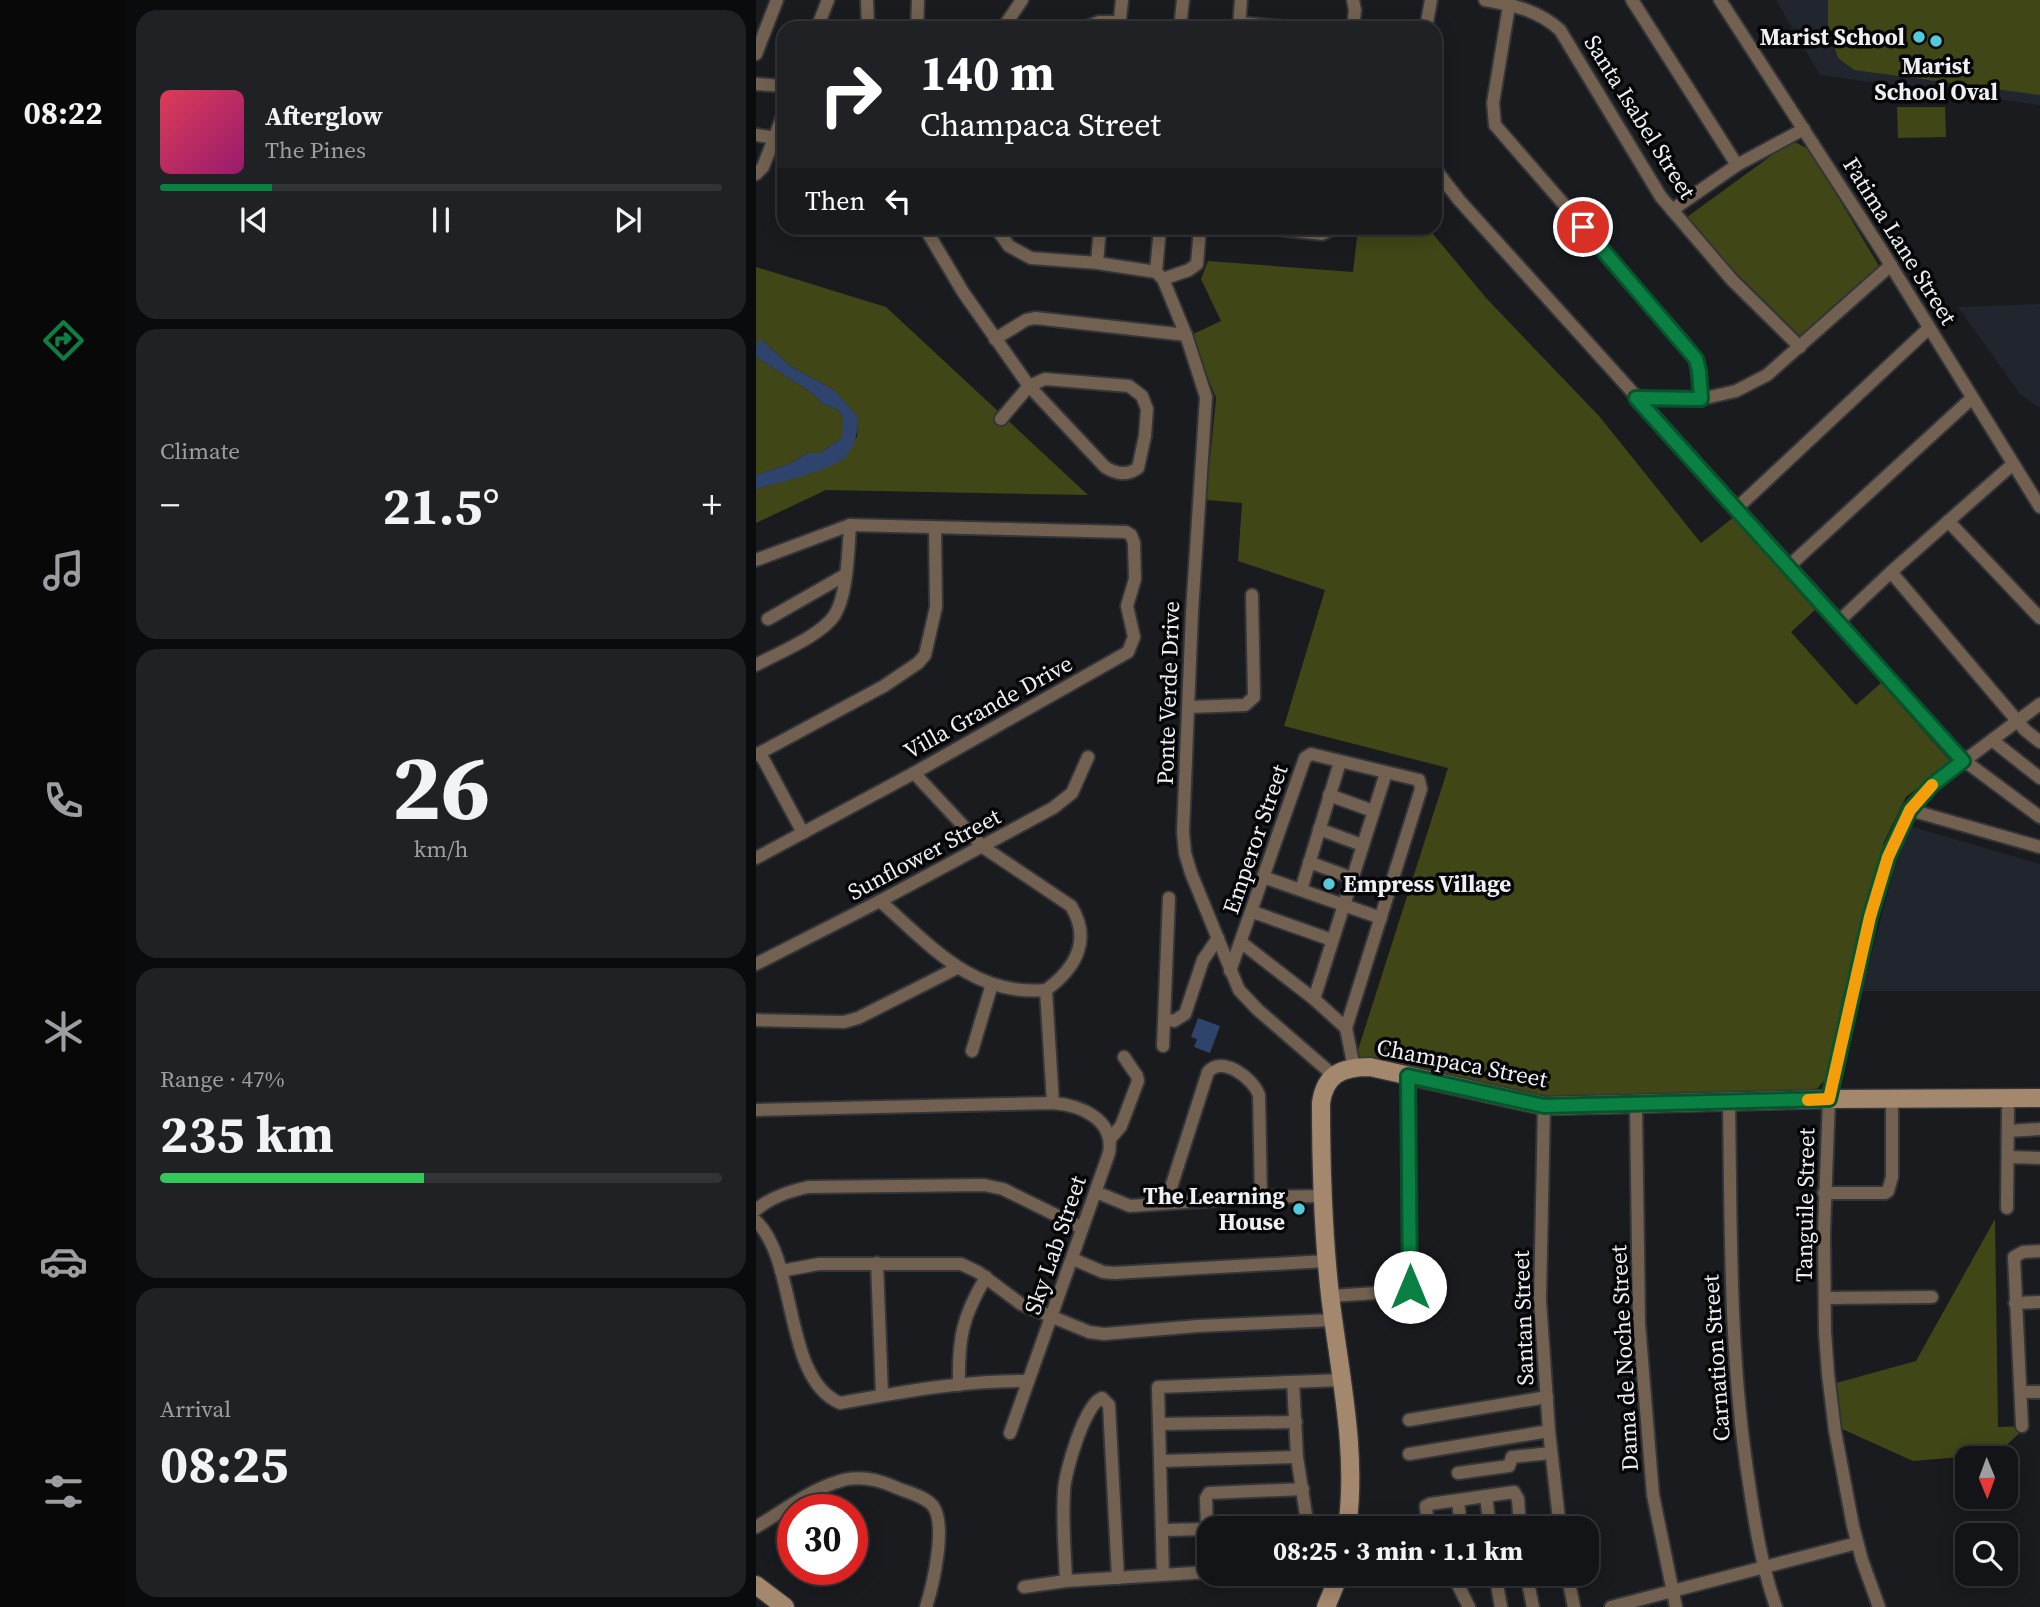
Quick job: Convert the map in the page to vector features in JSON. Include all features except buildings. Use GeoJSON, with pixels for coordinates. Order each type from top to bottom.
{"type":"FeatureCollection","features":[{"type":"Feature","properties":{"kind":"street"},"geometry":{"type":"LineString","coordinates":[[756,54],[777,0]]}},
{"type":"Feature","properties":{"kind":"street"},"geometry":{"type":"LineString","coordinates":[[820,21],[828,0]]}},
{"type":"Feature","properties":{"kind":"street"},"geometry":{"type":"LineString","coordinates":[[867,0],[868,21]]}},
{"type":"Feature","properties":{"kind":"street"},"geometry":{"type":"LineString","coordinates":[[917,21],[918,0]]}},
{"type":"Feature","properties":{"kind":"street"},"geometry":{"type":"LineString","coordinates":[[1008,21],[1022,0]]}},
{"type":"Feature","properties":{"kind":"street"},"geometry":{"type":"LineString","coordinates":[[1119,21],[1122,0]]}},
{"type":"Feature","properties":{"kind":"street"},"geometry":{"type":"LineString","coordinates":[[1181,21],[1183,0]]}},
{"type":"Feature","properties":{"kind":"street"},"geometry":{"type":"LineString","coordinates":[[1239,21],[1241,0]]}},
{"type":"Feature","properties":{"kind":"street"},"geometry":{"type":"LineString","coordinates":[[1353,0],[1354,21]]}},
{"type":"Feature","properties":{"kind":"street"},"geometry":{"type":"LineString","coordinates":[[1427,21],[1431,0]]}},
{"type":"Feature","properties":{"kind":"street","name":"Santa Isabel Street"},"geometry":{"type":"LineString","coordinates":[[1485,0],[1510,2],[1541,15],[1560,30],[1653,184],[1672,210],[1732,280],[1800,347]]}},
{"type":"Feature","properties":{"kind":"street"},"geometry":{"type":"LineString","coordinates":[[1632,0],[1737,166]]}},
{"type":"Feature","properties":{"kind":"street","name":"Fatima Lane Street"},"geometry":{"type":"LineString","coordinates":[[1720,0],[1891,265],[2040,507]]}},
{"type":"Feature","properties":{"kind":"street"},"geometry":{"type":"LineString","coordinates":[[1510,2],[1493,103],[1496,125],[1685,344],[1696,359],[1701,399]]}},
{"type":"Feature","properties":{"kind":"street"},"geometry":{"type":"LineString","coordinates":[[756,84],[777,86]]}},
{"type":"Feature","properties":{"kind":"street"},"geometry":{"type":"LineString","coordinates":[[1672,210],[1737,166],[1804,129]]}},
{"type":"Feature","properties":{"kind":"street"},"geometry":{"type":"LineString","coordinates":[[756,135],[777,138]]}},
{"type":"Feature","properties":{"kind":"street"},"geometry":{"type":"LineString","coordinates":[[756,174],[777,141]]}},
{"type":"Feature","properties":{"kind":"street"},"geometry":{"type":"LineString","coordinates":[[1442,178],[1636,398],[1839,621],[1941,739],[1963,761],[2040,817]]}},
{"type":"Feature","properties":{"kind":"street"},"geometry":{"type":"LineString","coordinates":[[929,235],[995,340],[1029,386],[1113,472],[1126,474],[1138,468],[1147,408],[1139,392],[1120,384],[1050,378],[1029,386],[1000,419]]}},
{"type":"Feature","properties":{"kind":"street"},"geometry":{"type":"LineString","coordinates":[[1001,235],[1009,246],[1023,255],[1097,263],[1160,276],[1189,270],[1197,264],[1199,235]]}},
{"type":"Feature","properties":{"kind":"street"},"geometry":{"type":"LineString","coordinates":[[1097,263],[1099,235]]}},
{"type":"Feature","properties":{"kind":"street"},"geometry":{"type":"LineString","coordinates":[[1160,235],[1160,276]]}},
{"type":"Feature","properties":{"kind":"street"},"geometry":{"type":"LineString","coordinates":[[1636,398],[1701,399],[1736,391],[1757,381],[1800,347],[1891,265]]}},
{"type":"Feature","properties":{"kind":"street","name":"Ponte Verde Drive"},"geometry":{"type":"LineString","coordinates":[[1160,276],[1186,335],[1206,397],[1192,612],[1183,830],[1185,853],[1239,990],[1333,1075]]}},
{"type":"Feature","properties":{"kind":"street"},"geometry":{"type":"LineString","coordinates":[[995,340],[1016,326],[1035,318],[1186,335]]}},
{"type":"Feature","properties":{"kind":"street"},"geometry":{"type":"LineString","coordinates":[[1736,509],[1929,328]]}},
{"type":"Feature","properties":{"kind":"street"},"geometry":{"type":"LineString","coordinates":[[1789,566],[1972,398]]}},
{"type":"Feature","properties":{"kind":"street"},"geometry":{"type":"LineString","coordinates":[[1839,621],[2013,464]]}},
{"type":"Feature","properties":{"kind":"street"},"geometry":{"type":"LineString","coordinates":[[1948,521],[2040,618]]}},
{"type":"Feature","properties":{"kind":"street"},"geometry":{"type":"LineString","coordinates":[[756,665],[809,635],[832,618],[839,608],[850,525]]}},
{"type":"Feature","properties":{"kind":"street"},"geometry":{"type":"LineString","coordinates":[[756,560],[850,525],[935,528],[936,607],[925,655],[918,663],[884,686],[758,754],[803,833]]}},
{"type":"Feature","properties":{"kind":"street","name":"Villa Grande Drive"},"geometry":{"type":"LineString","coordinates":[[756,858],[1128,653],[1134,637],[1127,606],[1135,583],[1135,543],[1131,535],[1126,532],[935,528]]}},
{"type":"Feature","properties":{"kind":"street"},"geometry":{"type":"LineString","coordinates":[[1891,572],[2025,730],[2040,742]]}},
{"type":"Feature","properties":{"kind":"street"},"geometry":{"type":"LineString","coordinates":[[768,619],[845,575]]}},
{"type":"Feature","properties":{"kind":"street"},"geometry":{"type":"LineString","coordinates":[[1189,706],[1245,705],[1254,697],[1252,595]]}},
{"type":"Feature","properties":{"kind":"street","name":"Tanguile Street"},"geometry":{"type":"LineString","coordinates":[[1879,1607],[1857,1543],[1834,1422],[1825,1348],[1825,1193],[1829,1099],[1870,917],[1888,857],[1910,810],[1932,785],[1963,761],[1995,742],[2040,704]]}},
{"type":"Feature","properties":{"kind":"street"},"geometry":{"type":"LineString","coordinates":[[1995,742],[2040,778]]}},
{"type":"Feature","properties":{"kind":"street","name":"Emperor Street"},"geometry":{"type":"LineString","coordinates":[[1230,971],[1305,758],[1311,754],[1419,780],[1421,789],[1346,1028],[1354,1068]]}},
{"type":"Feature","properties":{"kind":"street","name":"Sunflower Street"},"geometry":{"type":"LineString","coordinates":[[756,964],[983,847],[1069,797],[1088,757]]}},
{"type":"Feature","properties":{"kind":"street"},"geometry":{"type":"LineString","coordinates":[[1301,890],[1340,762]]}},
{"type":"Feature","properties":{"kind":"street"},"geometry":{"type":"LineString","coordinates":[[880,901],[957,968],[992,984],[1014,989],[1046,990],[1068,971],[1081,946],[1080,920],[1072,906],[983,847],[914,773]]}},
{"type":"Feature","properties":{"kind":"street"},"geometry":{"type":"LineString","coordinates":[[1314,999],[1386,773]]}},
{"type":"Feature","properties":{"kind":"street"},"geometry":{"type":"LineString","coordinates":[[1329,795],[1373,811]]}},
{"type":"Feature","properties":{"kind":"street"},"geometry":{"type":"LineString","coordinates":[[1910,810],[2040,847]]}},
{"type":"Feature","properties":{"kind":"street"},"geometry":{"type":"LineString","coordinates":[[1319,829],[1362,845]]}},
{"type":"Feature","properties":{"kind":"street"},"geometry":{"type":"LineString","coordinates":[[1309,862],[1352,878]]}},
{"type":"Feature","properties":{"kind":"street"},"geometry":{"type":"LineString","coordinates":[[1263,877],[1381,918]]}},
{"type":"Feature","properties":{"kind":"street"},"geometry":{"type":"LineString","coordinates":[[1163,1046],[1170,898]]}},
{"type":"Feature","properties":{"kind":"street"},"geometry":{"type":"LineString","coordinates":[[1252,912],[1332,940]]}},
{"type":"Feature","properties":{"kind":"street"},"geometry":{"type":"LineString","coordinates":[[1165,1019],[1174,1021],[1185,1014],[1203,960],[1218,938]]}},
{"type":"Feature","properties":{"kind":"street"},"geometry":{"type":"LineString","coordinates":[[1242,943],[1314,999],[1346,1028]]}},
{"type":"Feature","properties":{"kind":"street"},"geometry":{"type":"LineString","coordinates":[[756,1020],[844,1022],[858,1018],[957,968]]}},
{"type":"Feature","properties":{"kind":"street"},"geometry":{"type":"LineString","coordinates":[[972,1051],[992,984]]}},
{"type":"Feature","properties":{"kind":"street"},"geometry":{"type":"LineString","coordinates":[[1046,990],[1053,1103]]}},
{"type":"Feature","properties":{"kind":"street","name":"Sky Lab Street"},"geometry":{"type":"LineString","coordinates":[[1010,1433],[1096,1192],[1109,1153],[1110,1139],[1121,1126],[1138,1081],[1124,1057]]}},
{"type":"Feature","properties":{"kind":"street"},"geometry":{"type":"LineString","coordinates":[[1166,1203],[1208,1072],[1213,1066],[1219,1065],[1227,1066],[1246,1078],[1259,1095],[1261,1197]]}},
{"type":"Feature","properties":{"kind":"street","name":"Champaca Street"},"geometry":{"type":"LineString","coordinates":[[1333,1075],[1354,1068],[1370,1067],[1544,1106],[1829,1099],[2040,1098]]}},
{"type":"Feature","properties":{"kind":"street"},"geometry":{"type":"LineString","coordinates":[[1333,1075],[1324,1088],[1321,1103],[1323,1196],[1327,1261],[1349,1446],[1349,1516]]}},
{"type":"Feature","properties":{"kind":"street"},"geometry":{"type":"LineString","coordinates":[[1331,1296],[1406,1291],[1410,1287],[1408,1076]]}},
{"type":"Feature","properties":{"kind":"street"},"geometry":{"type":"LineString","coordinates":[[1825,1193],[1888,1191],[1892,1177],[1892,1099]]}},
{"type":"Feature","properties":{"kind":"street","name":"Carnation Street"},"geometry":{"type":"LineString","coordinates":[[1729,1102],[1731,1306],[1742,1441],[1764,1568],[1776,1607]]}},
{"type":"Feature","properties":{"kind":"street"},"geometry":{"type":"LineString","coordinates":[[756,1110],[1053,1103],[1082,1108],[1100,1122],[1110,1139]]}},
{"type":"Feature","properties":{"kind":"street","name":"Dama de Noche Street"},"geometry":{"type":"LineString","coordinates":[[1636,1105],[1639,1323],[1653,1495],[1676,1607]]}},
{"type":"Feature","properties":{"kind":"street","name":"Santan Street"},"geometry":{"type":"LineString","coordinates":[[1544,1106],[1540,1300],[1546,1397],[1559,1516]]}},
{"type":"Feature","properties":{"kind":"street"},"geometry":{"type":"LineString","coordinates":[[2007,1208],[2008,1108]]}},
{"type":"Feature","properties":{"kind":"street"},"geometry":{"type":"LineString","coordinates":[[2008,1131],[2040,1129]]}},
{"type":"Feature","properties":{"kind":"street"},"geometry":{"type":"LineString","coordinates":[[2009,1157],[2040,1158]]}},
{"type":"Feature","properties":{"kind":"street"},"geometry":{"type":"LineString","coordinates":[[756,1210],[783,1194],[808,1187],[984,1185],[1003,1189],[1082,1228]]}},
{"type":"Feature","properties":{"kind":"street"},"geometry":{"type":"LineString","coordinates":[[1096,1192],[1130,1206],[1261,1197],[1323,1196]]}},
{"type":"Feature","properties":{"kind":"street"},"geometry":{"type":"LineString","coordinates":[[756,1221],[767,1235],[781,1271],[801,1349],[821,1390],[830,1398],[840,1403],[959,1385],[1028,1381]]}},
{"type":"Feature","properties":{"kind":"street"},"geometry":{"type":"LineString","coordinates":[[2022,1426],[2014,1257],[2023,1252],[2040,1251]]}},
{"type":"Feature","properties":{"kind":"street"},"geometry":{"type":"LineString","coordinates":[[1073,1259],[1103,1272],[1114,1273],[1327,1261]]}},
{"type":"Feature","properties":{"kind":"street"},"geometry":{"type":"LineString","coordinates":[[781,1271],[809,1265],[952,1263],[970,1268],[986,1277],[1021,1304],[1089,1332],[1104,1334],[1198,1326],[1334,1320]]}},
{"type":"Feature","properties":{"kind":"street"},"geometry":{"type":"LineString","coordinates":[[877,1264],[882,1395]]}},
{"type":"Feature","properties":{"kind":"street"},"geometry":{"type":"LineString","coordinates":[[959,1385],[959,1357],[965,1318],[986,1277]]}},
{"type":"Feature","properties":{"kind":"street"},"geometry":{"type":"LineString","coordinates":[[1825,1298],[1932,1297]]}},
{"type":"Feature","properties":{"kind":"street"},"geometry":{"type":"LineString","coordinates":[[2015,1303],[2040,1302]]}},
{"type":"Feature","properties":{"kind":"street"},"geometry":{"type":"LineString","coordinates":[[1163,1574],[1157,1390],[1161,1386],[1342,1380]]}},
{"type":"Feature","properties":{"kind":"street"},"geometry":{"type":"LineString","coordinates":[[1293,1382],[1297,1457],[1307,1516]]}},
{"type":"Feature","properties":{"kind":"street"},"geometry":{"type":"LineString","coordinates":[[2022,1392],[2040,1392]]}},
{"type":"Feature","properties":{"kind":"street"},"geometry":{"type":"LineString","coordinates":[[1409,1420],[1546,1397]]}},
{"type":"Feature","properties":{"kind":"street"},"geometry":{"type":"LineString","coordinates":[[1066,1581],[1063,1489],[1077,1440],[1092,1404],[1102,1398],[1109,1405],[1118,1578]]}},
{"type":"Feature","properties":{"kind":"street"},"geometry":{"type":"LineString","coordinates":[[1160,1424],[1296,1422]]}},
{"type":"Feature","properties":{"kind":"street"},"geometry":{"type":"LineString","coordinates":[[1409,1454],[1549,1431]]}},
{"type":"Feature","properties":{"kind":"street"},"geometry":{"type":"LineString","coordinates":[[1458,1473],[1509,1466],[1512,1457],[1551,1453]]}},
{"type":"Feature","properties":{"kind":"street"},"geometry":{"type":"LineString","coordinates":[[1161,1461],[1297,1457]]}},
{"type":"Feature","properties":{"kind":"street"},"geometry":{"type":"LineString","coordinates":[[756,1527],[823,1488],[838,1481],[856,1478],[880,1480],[928,1501],[938,1520],[937,1556],[926,1607]]}},
{"type":"Feature","properties":{"kind":"street"},"geometry":{"type":"LineString","coordinates":[[1207,1516],[1206,1498],[1209,1493],[1303,1489]]}},
{"type":"Feature","properties":{"kind":"street"},"geometry":{"type":"LineString","coordinates":[[1427,1516],[1426,1506],[1514,1492],[1518,1499],[1519,1516]]}},
{"type":"Feature","properties":{"kind":"street"},"geometry":{"type":"LineString","coordinates":[[1486,1496],[1488,1516]]}},
{"type":"Feature","properties":{"kind":"street"},"geometry":{"type":"LineString","coordinates":[[1458,1501],[1460,1516]]}},
{"type":"Feature","properties":{"kind":"street"},"geometry":{"type":"LineString","coordinates":[[1163,1530],[1197,1529]]}},
{"type":"Feature","properties":{"kind":"street"},"geometry":{"type":"LineString","coordinates":[[1611,1607],[1857,1543]]}},
{"type":"Feature","properties":{"kind":"street"},"geometry":{"type":"LineString","coordinates":[[1024,1587],[1066,1581],[1197,1573]]}},
{"type":"Feature","properties":{"kind":"street"},"geometry":{"type":"LineString","coordinates":[[756,1586],[785,1607]]}},
{"type":"Feature","properties":{"kind":"street"},"geometry":{"type":"LineString","coordinates":[[1326,1607],[1335,1586]]}},
{"type":"Feature","properties":{"kind":"street"},"geometry":{"type":"LineString","coordinates":[[1458,1586],[1469,1607]]}},
{"type":"Feature","properties":{"kind":"street"},"geometry":{"type":"LineString","coordinates":[[1498,1586],[1501,1607]]}},
{"type":"Feature","properties":{"kind":"street"},"geometry":{"type":"LineString","coordinates":[[1529,1586],[1533,1607]]}},
{"type":"Feature","properties":{"kind":"street"},"geometry":{"type":"LineString","coordinates":[[1570,1586],[1574,1607]]}},
{"type":"Feature","properties":{"kind":"shaded area","name":"Marist School Oval"},"geometry":{"type":"Polygon","coordinates":[[[1776,0],[2040,0],[2040,105],[1820,75],[1776,0]]]}},
{"type":"Feature","properties":{"kind":"shaded area"},"geometry":{"type":"Polygon","coordinates":[[[2040,304],[2040,408],[2020,394],[1958,307],[2040,304]]]}},
{"type":"Feature","properties":{"kind":"shaded area"},"geometry":{"type":"Polygon","coordinates":[[[1910,826],[2040,864],[2040,991],[1862,991],[1895,864],[1910,826]]]}},
{"type":"Feature","properties":{"kind":"green space","name":"Marist School Oval"},"geometry":{"type":"Polygon","coordinates":[[[1828,0],[2040,0],[2040,95],[1854,70],[1838,58],[1828,25],[1828,0]]]}},
{"type":"Feature","properties":{"kind":"green space"},"geometry":{"type":"Polygon","coordinates":[[[1897,107],[1945,107],[1946,137],[1898,138],[1897,107]]]}},
{"type":"Feature","properties":{"kind":"green space"},"geometry":{"type":"Polygon","coordinates":[[[1790,142],[1810,150],[1879,266],[1801,337],[1718,255],[1687,217],[1790,142]]]}},
{"type":"Feature","properties":{"kind":"green space"},"geometry":{"type":"Polygon","coordinates":[[[1357,235],[1434,235],[1487,299],[1599,416],[1701,543],[1734,517],[1815,610],[1791,632],[1856,705],[1881,683],[1951,762],[1906,797],[1884,842],[1842,1000],[1828,1076],[1816,1090],[1730,1096],[1537,1099],[1359,1063],[1357,1053],[1448,768],[1284,726],[1325,590],[1238,561],[1242,503],[1206,500],[1216,398],[1191,335],[1221,321],[1201,279],[1208,261],[1353,272],[1357,235]]]}},
{"type":"Feature","properties":{"kind":"green space"},"geometry":{"type":"Polygon","coordinates":[[[756,267],[886,307],[1088,495],[826,490],[756,523],[756,489],[823,469],[857,437],[858,418],[834,390],[790,366],[764,342],[756,346],[756,267]]]}},
{"type":"Feature","properties":{"kind":"green space"},"geometry":{"type":"Polygon","coordinates":[[[756,357],[812,393],[823,404],[837,409],[843,417],[842,438],[820,453],[808,453],[789,464],[756,475],[756,357]]]}},
{"type":"Feature","properties":{"kind":"green space"},"geometry":{"type":"Polygon","coordinates":[[[1995,1219],[1998,1427],[2027,1426],[2006,1446],[1955,1446],[1955,1458],[1913,1461],[1842,1429],[1836,1383],[1916,1361],[1995,1219]]]}},
{"type":"Feature","properties":{"kind":"water"},"geometry":{"type":"Polygon","coordinates":[[[761,339],[790,366],[834,390],[858,417],[858,422],[853,445],[842,460],[819,471],[756,489],[756,475],[789,464],[808,453],[820,453],[842,438],[843,417],[837,409],[823,404],[812,393],[756,357],[756,346],[761,339]]]}},
{"type":"Feature","properties":{"kind":"water"},"geometry":{"type":"Polygon","coordinates":[[[1198,1018],[1220,1026],[1210,1053],[1194,1047],[1197,1039],[1191,1037],[1198,1018]]]}},
{"type":"Feature","properties":{"kind":"slow traffic"},"geometry":{"type":"LineString","coordinates":[[1808,1100],[1829,1099],[1870,917],[1888,857],[1910,810],[1932,785]]}},
{"type":"Feature","properties":{"kind":"place","name":"Marist School"},"geometry":{"type":"Point","coordinates":[1919,37]}},
{"type":"Feature","properties":{"kind":"place","name":"Marist School Oval"},"geometry":{"type":"Point","coordinates":[1936,41]}},
{"type":"Feature","properties":{"kind":"place","name":"Empress Village"},"geometry":{"type":"Point","coordinates":[1329,884]}},
{"type":"Feature","properties":{"kind":"place","name":"The Learning House"},"geometry":{"type":"Point","coordinates":[1299,1209]}},
{"type":"Feature","properties":{"kind":"route"},"geometry":{"type":"LineString","coordinates":[[1410,1287],[1408,1076],[1544,1106],[1829,1099],[1870,917],[1888,857],[1910,810],[1932,785],[1963,761],[1636,398],[1701,399],[1696,359],[1583,227]]}}]}
